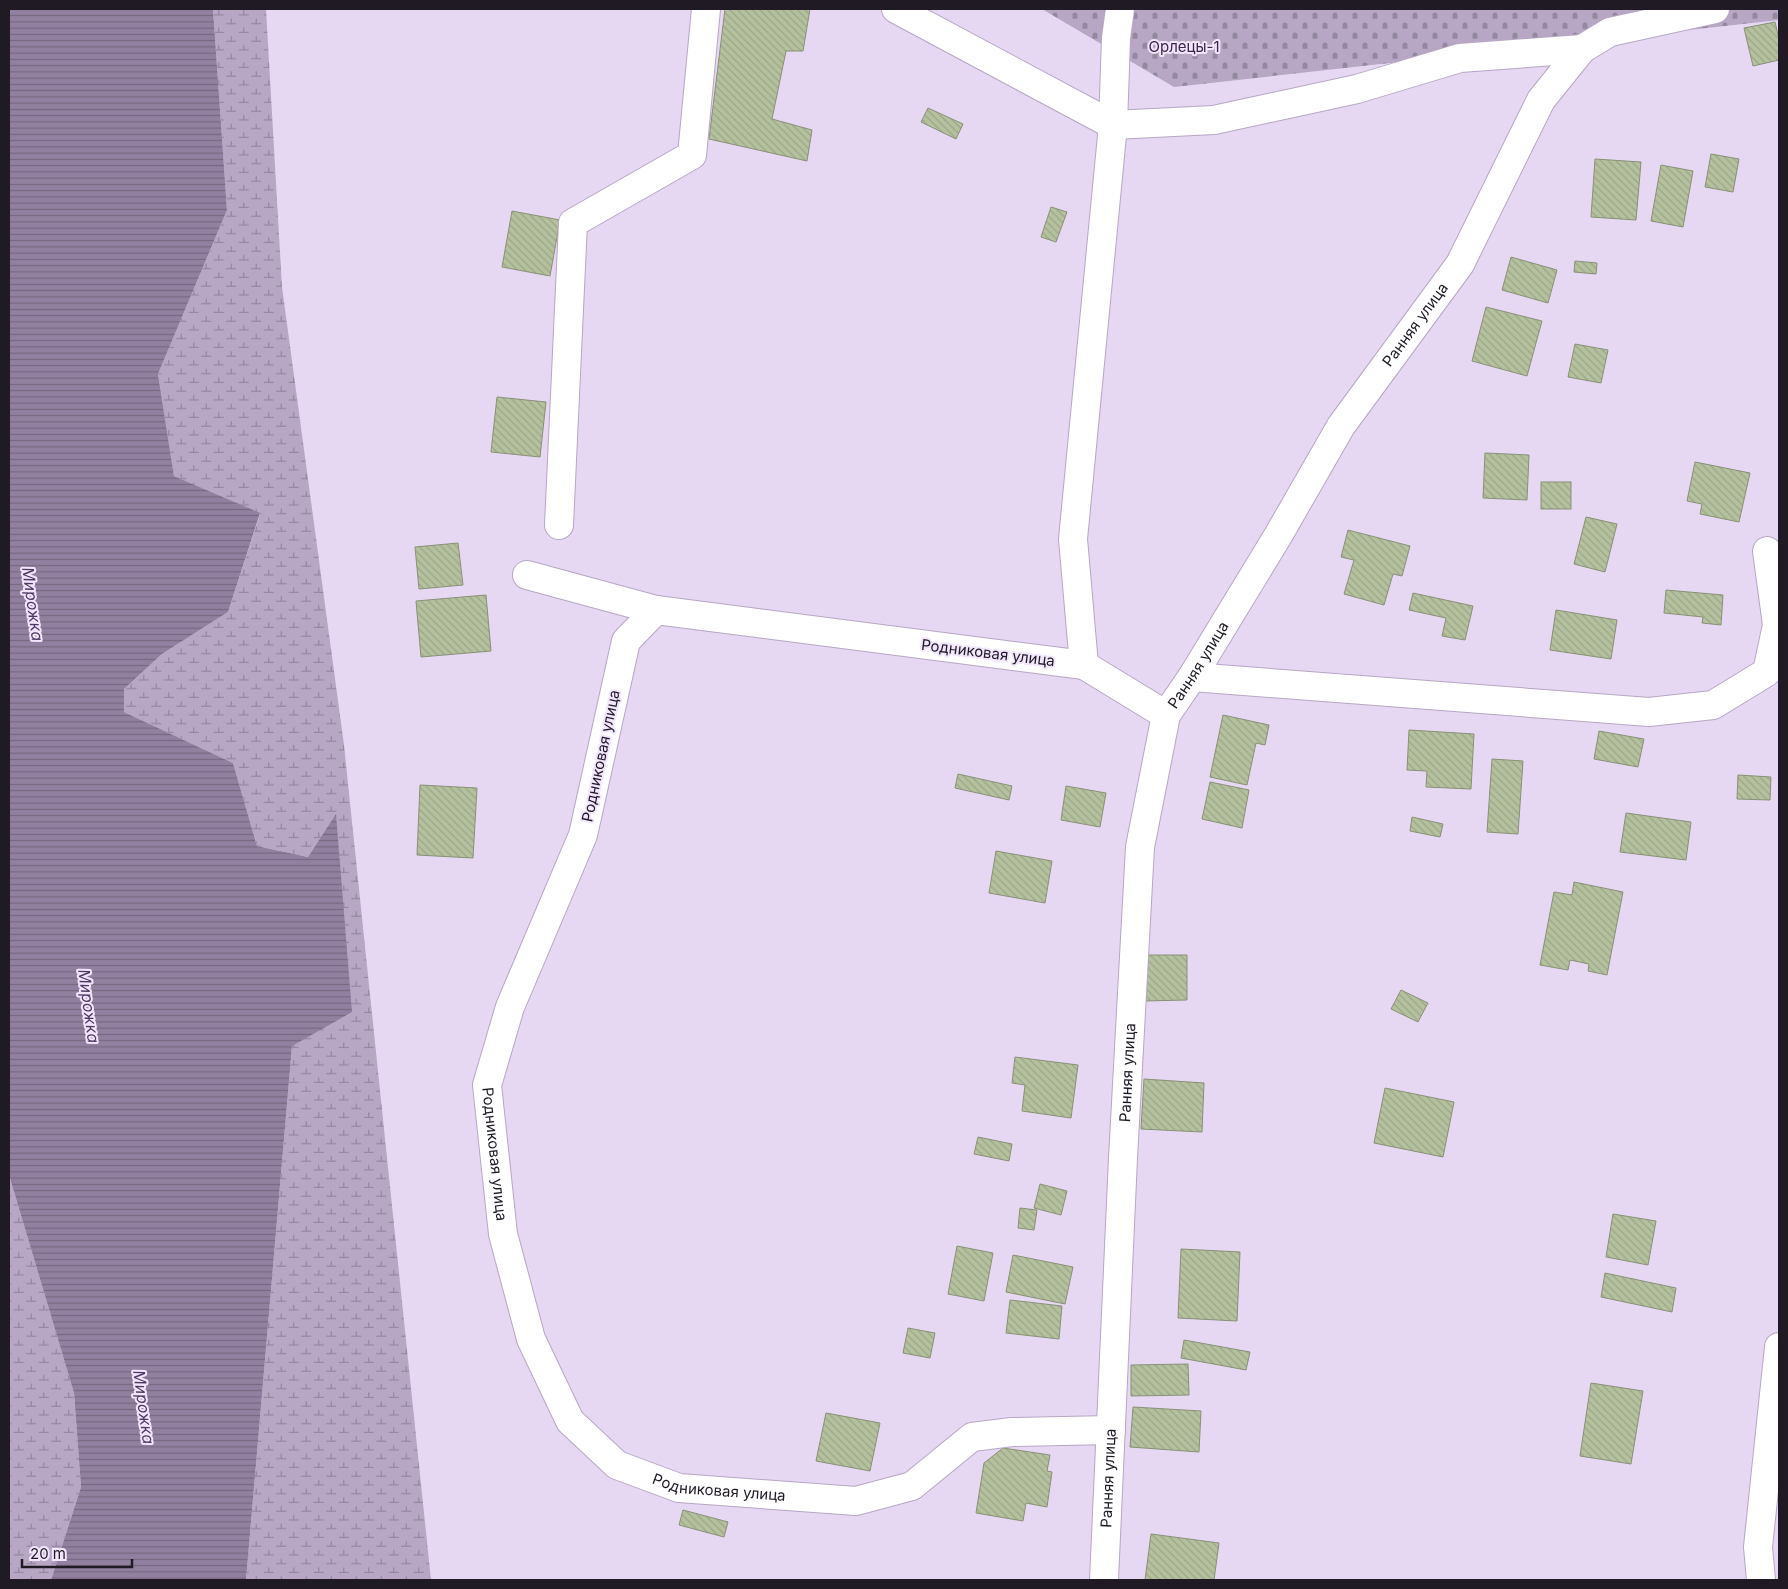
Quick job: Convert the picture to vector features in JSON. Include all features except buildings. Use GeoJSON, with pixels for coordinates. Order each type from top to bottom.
{"type":"FeatureCollection","features":[{"type":"Feature","properties":{"kind":"street"},"geometry":{"type":"LineString","coordinates":[[560,525],[573,223],[692,155],[706,9]]}},
{"type":"Feature","properties":{"kind":"street"},"geometry":{"type":"LineString","coordinates":[[896,9],[1112,125],[1214,120],[1357,89],[1460,58],[1582,49]]}},
{"type":"Feature","properties":{"kind":"street"},"geometry":{"type":"LineString","coordinates":[[1120,9],[1116,38],[1112,125],[1073,539],[1084,665],[1166,715]]}},
{"type":"Feature","properties":{"kind":"street","name":"Ранняя улица"},"geometry":{"type":"LineString","coordinates":[[1104,1580],[1122,1158],[1140,847],[1166,715],[1192,677],[1279,534],[1341,426],[1460,264],[1541,100],[1582,49],[1610,32],[1715,9]]}},
{"type":"Feature","properties":{"kind":"street"},"geometry":{"type":"LineString","coordinates":[[1192,677],[1649,712],[1712,705],[1767,672],[1777,625],[1767,551]]}},
{"type":"Feature","properties":{"kind":"street"},"geometry":{"type":"LineString","coordinates":[[527,575],[656,610]]}},
{"type":"Feature","properties":{"kind":"street","name":"Родниковая улица"},"geometry":{"type":"LineString","coordinates":[[1084,665],[656,610],[626,641],[583,835],[510,1007],[487,1085],[503,1234],[531,1339],[570,1422],[617,1465],[679,1488],[856,1502],[912,1486],[972,1437],[1012,1432],[1111,1430]]}},
{"type":"Feature","properties":{"kind":"street"},"geometry":{"type":"LineString","coordinates":[[1762,1580],[1758,1547],[1779,1347]]}},
{"type":"Feature","properties":{"kind":"green space"},"geometry":{"type":"Polygon","coordinates":[[[213,9],[266,9],[282,287],[344,745],[431,1580],[246,1580],[292,1046],[336,815],[308,857],[257,846],[233,763],[124,712],[124,689],[162,654],[228,612],[260,514],[174,476],[158,374],[227,210],[213,9]]]}},
{"type":"Feature","properties":{"kind":"green space","name":"Орлецы-1"},"geometry":{"type":"Polygon","coordinates":[[[1042,9],[1779,9],[1779,20],[1174,87],[1042,9]]]}},
{"type":"Feature","properties":{"kind":"green space"},"geometry":{"type":"Polygon","coordinates":[[[9,1175],[74,1393],[81,1487],[51,1580],[9,1580],[9,1175]]]}},
{"type":"Feature","properties":{"kind":"water","name":"Мирожка"},"geometry":{"type":"Polygon","coordinates":[[[9,9],[213,9],[227,210],[158,374],[174,476],[260,513],[228,612],[162,654],[124,689],[124,712],[233,763],[257,846],[308,857],[336,814],[352,1012],[292,1046],[246,1580],[51,1580],[81,1487],[74,1393],[9,1175],[9,9]]]}}]}
